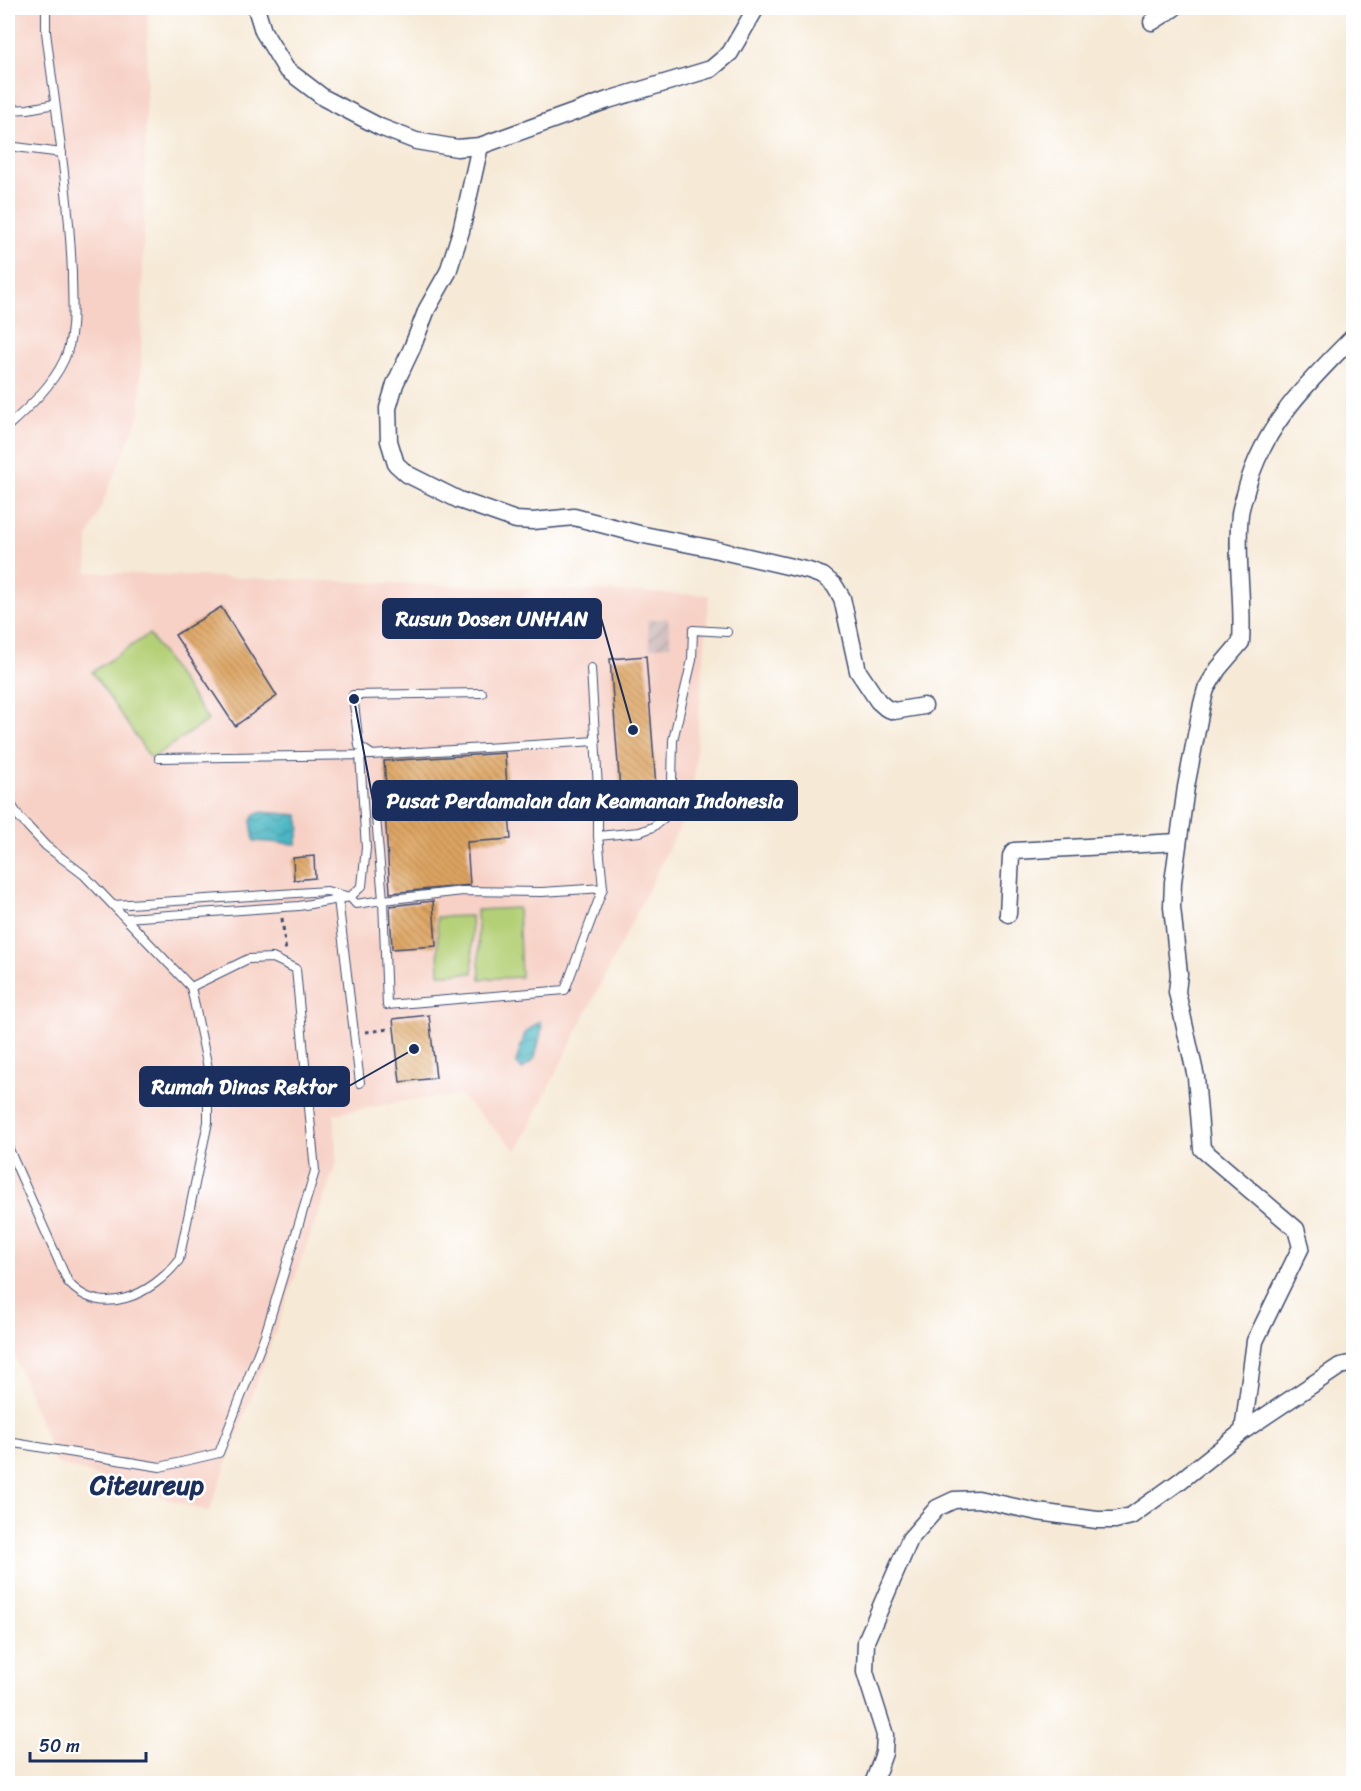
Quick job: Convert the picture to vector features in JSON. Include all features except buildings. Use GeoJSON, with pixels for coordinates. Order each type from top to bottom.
{"type":"FeatureCollection","features":[{"type":"Feature","properties":{"kind":"street"},"geometry":{"type":"LineString","coordinates":[[256,8],[263,31],[286,69],[324,98],[380,127],[416,141],[457,148],[480,146],[581,110],[711,69],[730,53],[756,8]]}},
{"type":"Feature","properties":{"kind":"street"},"geometry":{"type":"LineString","coordinates":[[1152,22],[1174,8]]}},
{"type":"Feature","properties":{"kind":"street"},"geometry":{"type":"LineString","coordinates":[[480,146],[461,231],[448,272],[427,309],[395,384],[388,408],[389,441],[396,464],[407,474],[459,500],[516,520],[533,521],[574,517],[824,576],[834,585],[842,598],[858,671],[878,701],[894,711],[924,705]]}},
{"type":"Feature","properties":{"kind":"street"},"geometry":{"type":"LineString","coordinates":[[1243,1431],[1255,1341],[1301,1247],[1296,1229],[1202,1149],[1196,1077],[1177,992],[1179,974],[1172,907],[1173,882],[1186,787],[1206,689],[1218,669],[1235,651],[1240,642],[1240,512],[1253,465],[1272,428],[1288,405],[1353,336]]}},
{"type":"Feature","properties":{"kind":"street"},"geometry":{"type":"LineString","coordinates":[[1008,914],[1011,856],[1014,851],[1178,842]]}},
{"type":"Feature","properties":{"kind":"street"},"geometry":{"type":"LineString","coordinates":[[873,1784],[884,1753],[885,1735],[865,1672],[866,1641],[910,1539],[937,1508],[954,1500],[978,1499],[1038,1512],[1097,1520],[1114,1520],[1131,1516],[1243,1431],[1340,1366],[1353,1364]]}},
{"type":"Feature","properties":{"kind":"lane"},"geometry":{"type":"LineString","coordinates":[[8,426],[51,381],[64,359],[70,338],[73,304],[71,242],[46,32],[46,8]]}},
{"type":"Feature","properties":{"kind":"lane"},"geometry":{"type":"LineString","coordinates":[[8,110],[55,104]]}},
{"type":"Feature","properties":{"kind":"lane"},"geometry":{"type":"LineString","coordinates":[[8,146],[62,153]]}},
{"type":"Feature","properties":{"kind":"lane"},"geometry":{"type":"LineString","coordinates":[[598,836],[640,832],[653,827],[664,818],[672,782],[672,740],[692,660],[693,630],[727,632]]}},
{"type":"Feature","properties":{"kind":"lane"},"geometry":{"type":"LineString","coordinates":[[591,668],[598,788],[598,836],[603,888],[565,990],[387,1005],[377,805],[598,788]]}},
{"type":"Feature","properties":{"kind":"lane"},"geometry":{"type":"LineString","coordinates":[[371,755],[359,746],[354,694],[482,693]]}},
{"type":"Feature","properties":{"kind":"lane"},"geometry":{"type":"LineString","coordinates":[[159,758],[371,755],[596,741]]}},
{"type":"Feature","properties":{"kind":"lane"},"geometry":{"type":"LineString","coordinates":[[126,918],[299,906],[350,897],[362,886],[366,849],[360,755]]}},
{"type":"Feature","properties":{"kind":"lane"},"geometry":{"type":"LineString","coordinates":[[8,792],[12,806],[20,818],[46,846],[84,875],[191,987],[208,1068],[208,1122],[179,1260],[168,1274],[153,1286],[130,1297],[96,1300],[76,1291],[68,1282],[8,1147]]}},
{"type":"Feature","properties":{"kind":"lane"},"geometry":{"type":"LineString","coordinates":[[114,905],[327,891],[350,897],[356,904],[464,891],[542,892],[603,888]]}},
{"type":"Feature","properties":{"kind":"lane"},"geometry":{"type":"LineString","coordinates":[[338,898],[360,1083]]}},
{"type":"Feature","properties":{"kind":"lane"},"geometry":{"type":"LineString","coordinates":[[8,1442],[160,1467],[219,1453],[265,1335],[315,1171],[296,969],[273,957],[248,959],[191,987]]}},
{"type":"Feature","properties":{"kind":"path"},"geometry":{"type":"LineString","coordinates":[[281,907],[287,964]]}},
{"type":"Feature","properties":{"kind":"path"},"geometry":{"type":"LineString","coordinates":[[354,1033],[390,1029]]}},
{"type":"Feature","properties":{"kind":"shaded area"},"geometry":{"type":"Polygon","coordinates":[[[8,8],[148,8],[140,413],[88,538],[87,572],[709,595],[692,802],[517,1151],[460,1095],[412,1100],[334,1114],[337,1162],[209,1512],[56,1463],[8,1340],[8,8]]]}},
{"type":"Feature","properties":{"kind":"shaded area"},"geometry":{"type":"Polygon","coordinates":[[[668,618],[671,645],[650,648],[647,620],[668,618]]]}},
{"type":"Feature","properties":{"kind":"green space"},"geometry":{"type":"Polygon","coordinates":[[[149,634],[208,720],[151,759],[92,672],[149,634]]]}},
{"type":"Feature","properties":{"kind":"green space"},"geometry":{"type":"Polygon","coordinates":[[[518,908],[521,977],[480,979],[477,910],[518,908]]]}},
{"type":"Feature","properties":{"kind":"green space"},"geometry":{"type":"Polygon","coordinates":[[[471,916],[473,973],[439,974],[437,917],[471,916]]]}},
{"type":"Feature","properties":{"kind":"water"},"geometry":{"type":"Polygon","coordinates":[[[262,812],[298,815],[300,828],[296,844],[254,841],[251,821],[254,815],[262,812]]]}},
{"type":"Feature","properties":{"kind":"water"},"geometry":{"type":"Polygon","coordinates":[[[540,1021],[542,1028],[535,1058],[522,1070],[516,1062],[525,1033],[540,1021]]]}},
{"type":"Feature","properties":{"kind":"place","name":"Pusat Perdamaian dan Keamanan Indonesia"},"geometry":{"type":"Point","coordinates":[354,699]}},
{"type":"Feature","properties":{"kind":"place","name":"Rusun Dosen UNHAN"},"geometry":{"type":"Point","coordinates":[633,730]}},
{"type":"Feature","properties":{"kind":"place","name":"Rumah Dinas Rektor"},"geometry":{"type":"Point","coordinates":[414,1049]}},
{"type":"Feature","properties":{"kind":"district","name":"Citeureup"},"geometry":{"type":"Point","coordinates":[147,1485]}}]}
